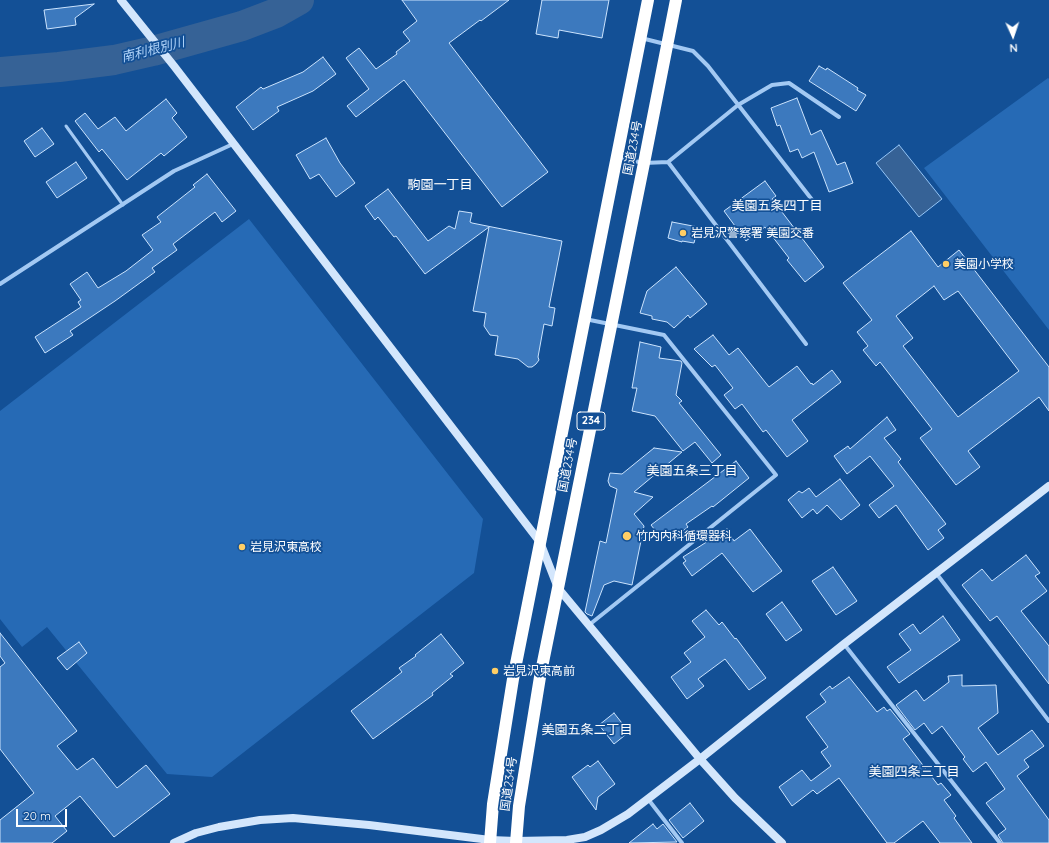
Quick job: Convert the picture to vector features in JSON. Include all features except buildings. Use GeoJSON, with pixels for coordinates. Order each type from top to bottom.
{"type":"FeatureCollection","features":[{"type":"Feature","properties":{"kind":"highway","name":"国道234号"},"geometry":{"type":"LineString","coordinates":[[490,841],[494,804],[513,679],[648,0]]}},
{"type":"Feature","properties":{"kind":"highway","name":"国道234号"},"geometry":{"type":"LineString","coordinates":[[516,842],[519,806],[540,677],[676,0]]}},
{"type":"Feature","properties":{"kind":"street"},"geometry":{"type":"LineString","coordinates":[[121,0],[174,66],[540,542],[558,588],[700,759],[735,798],[782,843]]}},
{"type":"Feature","properties":{"kind":"street"},"geometry":{"type":"LineString","coordinates":[[641,38],[693,51],[708,66],[820,210]]}},
{"type":"Feature","properties":{"kind":"street"},"geometry":{"type":"LineString","coordinates":[[617,158],[644,163],[668,162],[738,105],[772,85],[789,83],[839,117]]}},
{"type":"Feature","properties":{"kind":"street"},"geometry":{"type":"LineString","coordinates":[[0,284],[174,171],[234,144]]}},
{"type":"Feature","properties":{"kind":"street"},"geometry":{"type":"LineString","coordinates":[[668,162],[806,344]]}},
{"type":"Feature","properties":{"kind":"street"},"geometry":{"type":"LineString","coordinates":[[585,319],[664,335],[776,475],[589,625]]}},
{"type":"Feature","properties":{"kind":"street"},"geometry":{"type":"LineString","coordinates":[[174,843],[196,833],[218,827],[260,820],[293,818],[369,825],[490,841],[567,842],[585,837],[601,830],[628,814],[700,759],[844,644],[1049,486]]}},
{"type":"Feature","properties":{"kind":"street"},"geometry":{"type":"LineString","coordinates":[[936,573],[1049,721]]}},
{"type":"Feature","properties":{"kind":"street"},"geometry":{"type":"LineString","coordinates":[[844,644],[1000,843]]}},
{"type":"Feature","properties":{"kind":"street"},"geometry":{"type":"LineString","coordinates":[[648,798],[682,843]]}},
{"type":"Feature","properties":{"kind":"lane"},"geometry":{"type":"LineString","coordinates":[[66,126],[123,205]]}},
{"type":"Feature","properties":{"kind":"shaded area"},"geometry":{"type":"Polygon","coordinates":[[[1048,78],[1049,79],[1049,330],[924,168],[1048,78]]]}},
{"type":"Feature","properties":{"kind":"shaded area"},"geometry":{"type":"Polygon","coordinates":[[[899,145],[942,199],[919,217],[876,163],[899,145]]]}},
{"type":"Feature","properties":{"kind":"shaded area","name":"岩見沢東高校"},"geometry":{"type":"Polygon","coordinates":[[[249,219],[483,519],[474,573],[212,777],[167,774],[47,627],[22,647],[0,619],[0,411],[249,219]]]}},
{"type":"Feature","properties":{"kind":"waterway","name":"南利根別川"},"geometry":{"type":"LineString","coordinates":[[0,72],[59,67],[114,60],[153,51],[242,26],[276,13],[299,0]]}},
{"type":"Feature","properties":{"kind":"place","name":"岩見沢警察署 美園交番"},"geometry":{"type":"Point","coordinates":[683,233]}},
{"type":"Feature","properties":{"kind":"place","name":"美園小学校"},"geometry":{"type":"Point","coordinates":[946,264]}},
{"type":"Feature","properties":{"kind":"place","name":"竹内内科循環器科"},"geometry":{"type":"Point","coordinates":[627,536]}},
{"type":"Feature","properties":{"kind":"place","name":"岩見沢東高校"},"geometry":{"type":"Point","coordinates":[242,547]}},
{"type":"Feature","properties":{"kind":"place","name":"岩見沢東高前"},"geometry":{"type":"Point","coordinates":[495,671]}},
{"type":"Feature","properties":{"kind":"district","name":"駒園一丁目"},"geometry":{"type":"Point","coordinates":[440,185]}},
{"type":"Feature","properties":{"kind":"district","name":"美園五条四丁目"},"geometry":{"type":"Point","coordinates":[777,206]}},
{"type":"Feature","properties":{"kind":"district","name":"美園五条三丁目"},"geometry":{"type":"Point","coordinates":[692,471]}},
{"type":"Feature","properties":{"kind":"district","name":"美園五条二丁目"},"geometry":{"type":"Point","coordinates":[587,730]}},
{"type":"Feature","properties":{"kind":"district","name":"美園四条三丁目"},"geometry":{"type":"Point","coordinates":[914,772]}}]}
